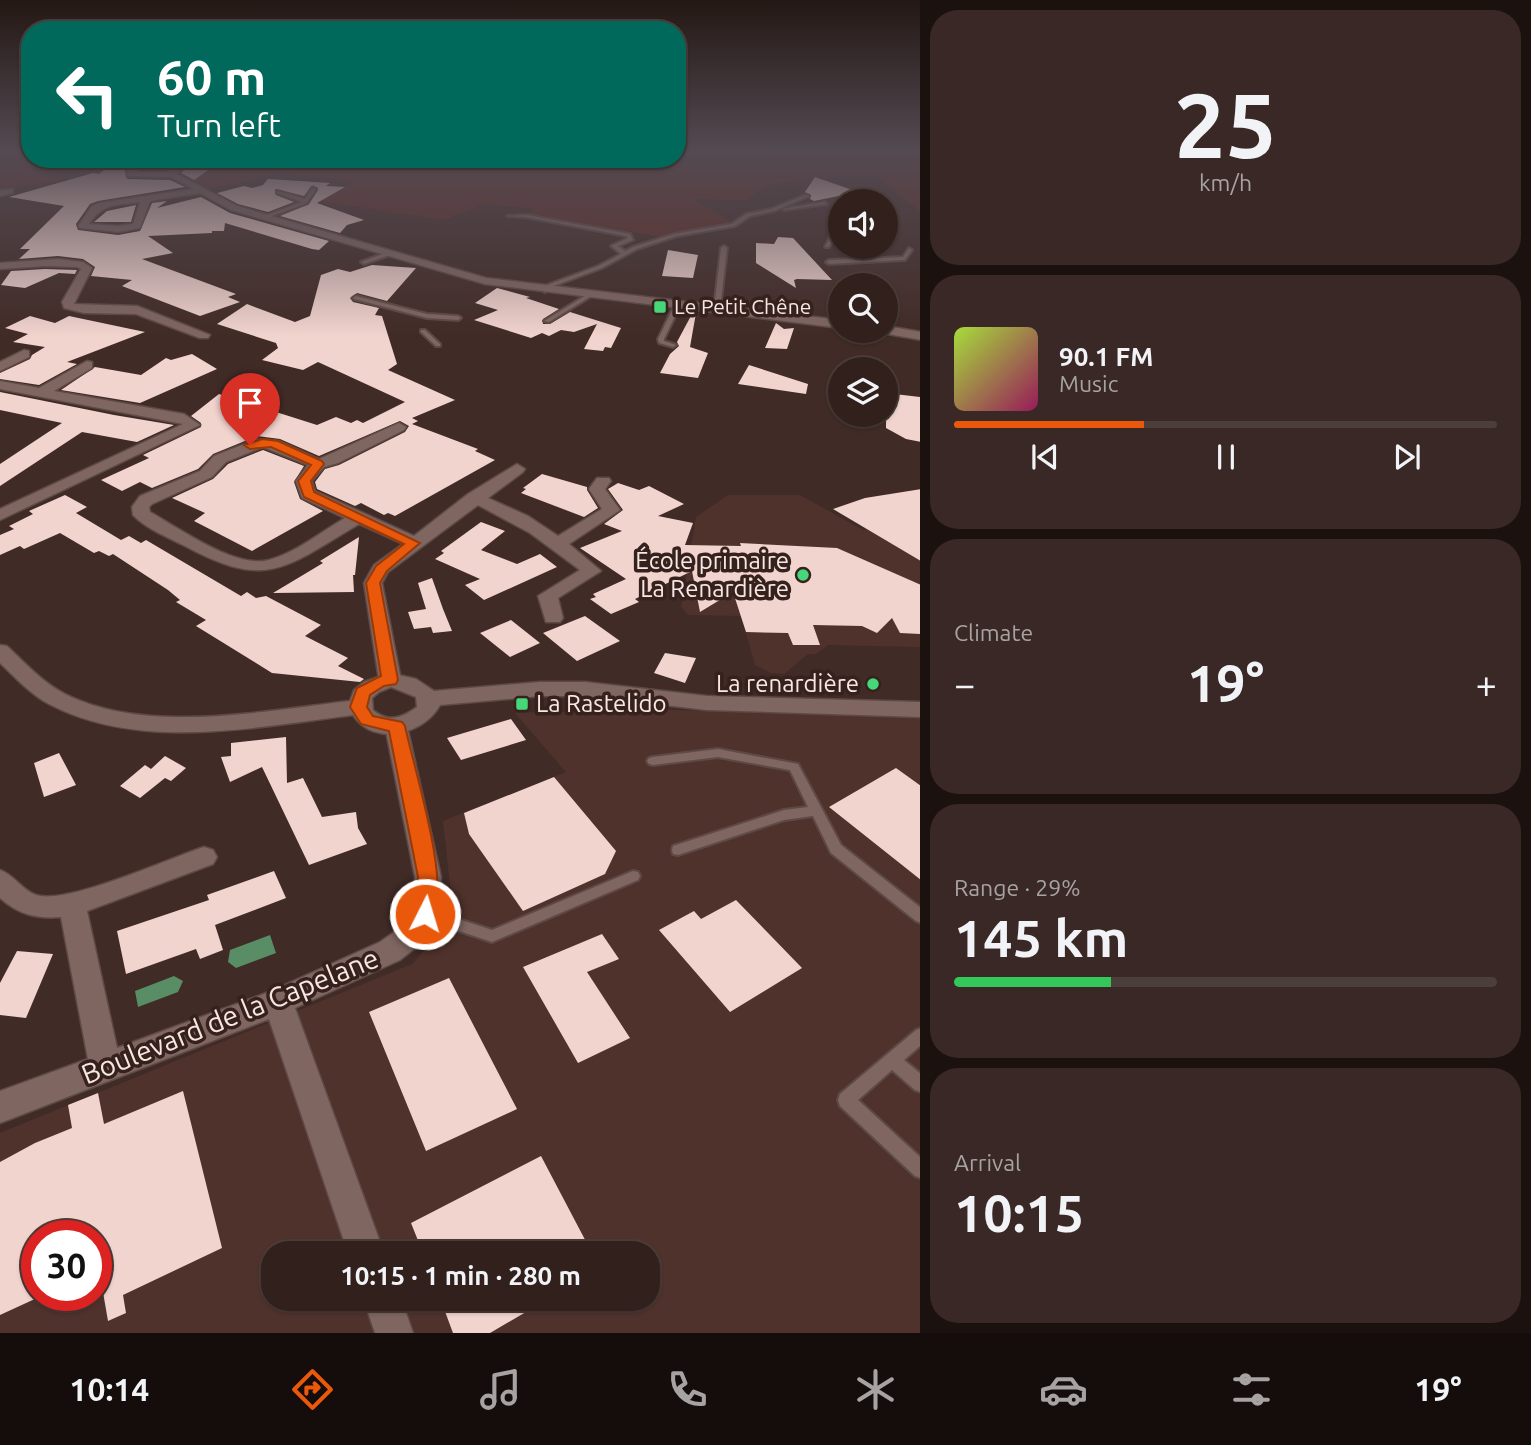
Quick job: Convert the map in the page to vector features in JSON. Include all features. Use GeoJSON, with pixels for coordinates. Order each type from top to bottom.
{"type":"FeatureCollection","features":[{"type":"Feature","properties":{"kind":"street"},"geometry":{"type":"LineString","coordinates":[[92,213],[83,226],[118,229],[137,226],[141,213]]}},
{"type":"Feature","properties":{"kind":"street"},"geometry":{"type":"LineString","coordinates":[[250,213],[485,281],[828,323]]}},
{"type":"Feature","properties":{"kind":"street"},"geometry":{"type":"LineString","coordinates":[[0,266],[65,263],[83,265],[86,268],[68,306],[136,310],[204,335]]}},
{"type":"Feature","properties":{"kind":"street"},"geometry":{"type":"LineString","coordinates":[[898,332],[920,336]]}},
{"type":"Feature","properties":{"kind":"street"},"geometry":{"type":"LineString","coordinates":[[0,367],[24,354]]}},
{"type":"Feature","properties":{"kind":"street"},"geometry":{"type":"LineString","coordinates":[[42,392],[87,365]]}},
{"type":"Feature","properties":{"kind":"street"},"geometry":{"type":"LineString","coordinates":[[0,385],[184,418],[193,425],[0,515]]}},
{"type":"Feature","properties":{"kind":"street"},"geometry":{"type":"LineString","coordinates":[[399,427],[332,460],[318,464],[304,481],[308,495],[414,543]]}},
{"type":"Feature","properties":{"kind":"street"},"geometry":{"type":"LineString","coordinates":[[318,464],[274,444],[262,442],[250,445],[220,459],[206,474],[146,500],[140,507],[142,515],[234,562],[252,567],[268,566],[291,556],[357,518]]}},
{"type":"Feature","properties":{"kind":"street"},"geometry":{"type":"LineString","coordinates":[[390,680],[373,583],[381,569],[474,498],[517,469]]}},
{"type":"Feature","properties":{"kind":"street"},"geometry":{"type":"LineString","coordinates":[[559,544],[612,510],[597,489],[603,481]]}},
{"type":"Feature","properties":{"kind":"street"},"geometry":{"type":"LineString","coordinates":[[0,498],[22,503]]}},
{"type":"Feature","properties":{"kind":"street"},"geometry":{"type":"LineString","coordinates":[[474,498],[509,510],[559,544],[592,571],[548,596],[552,618]]}},
{"type":"Feature","properties":{"kind":"street"},"geometry":{"type":"LineString","coordinates":[[0,651],[33,682],[56,698],[79,709],[143,723],[274,717],[358,707]]}},
{"type":"Feature","properties":{"kind":"street"},"geometry":{"type":"LineString","coordinates":[[390,680],[415,684],[424,691],[428,699],[427,708],[420,717],[396,726],[367,720],[358,707],[363,692],[379,682],[390,680]]}},
{"type":"Feature","properties":{"kind":"street"},"geometry":{"type":"LineString","coordinates":[[428,699],[540,689],[585,689],[707,703],[920,710]]}},
{"type":"Feature","properties":{"kind":"street"},"geometry":{"type":"LineString","coordinates":[[396,726],[428,877],[425,914]]}},
{"type":"Feature","properties":{"kind":"street"},"geometry":{"type":"LineString","coordinates":[[0,881],[20,900],[32,907],[72,905],[204,857]]}},
{"type":"Feature","properties":{"kind":"street"},"geometry":{"type":"LineString","coordinates":[[72,905],[105,1067]]}},
{"type":"Feature","properties":{"kind":"street","name":"Boulevard de la Capelane"},"geometry":{"type":"LineString","coordinates":[[0,1107],[278,1002],[390,951],[410,936],[425,914]]}},
{"type":"Feature","properties":{"kind":"street"},"geometry":{"type":"LineString","coordinates":[[278,1002],[362,1241]]}},
{"type":"Feature","properties":{"kind":"street"},"geometry":{"type":"LineString","coordinates":[[386,1311],[394,1333]]}},
{"type":"Feature","properties":{"kind":"lane"},"geometry":{"type":"LineString","coordinates":[[264,218],[276,213]]}},
{"type":"Feature","properties":{"kind":"lane"},"geometry":{"type":"LineString","coordinates":[[545,290],[625,254],[676,235],[733,225],[748,215],[757,213]]}},
{"type":"Feature","properties":{"kind":"lane"},"geometry":{"type":"LineString","coordinates":[[509,216],[526,216],[628,235],[631,239],[614,246],[625,254]]}},
{"type":"Feature","properties":{"kind":"lane"},"geometry":{"type":"LineString","coordinates":[[718,309],[723,248]]}},
{"type":"Feature","properties":{"kind":"lane"},"geometry":{"type":"LineString","coordinates":[[829,262],[905,258],[909,250]]}},
{"type":"Feature","properties":{"kind":"lane"},"geometry":{"type":"LineString","coordinates":[[364,262],[388,254]]}},
{"type":"Feature","properties":{"kind":"lane"},"geometry":{"type":"LineString","coordinates":[[547,321],[590,295]]}},
{"type":"Feature","properties":{"kind":"lane"},"geometry":{"type":"LineString","coordinates":[[356,298],[426,316],[458,318]]}},
{"type":"Feature","properties":{"kind":"lane"},"geometry":{"type":"LineString","coordinates":[[673,345],[661,342],[661,339],[678,304]]}},
{"type":"Feature","properties":{"kind":"lane"},"geometry":{"type":"LineString","coordinates":[[423,331],[439,345]]}},
{"type":"Feature","properties":{"kind":"lane"},"geometry":{"type":"LineString","coordinates":[[653,761],[718,753],[794,767],[836,849],[920,917]]}},
{"type":"Feature","properties":{"kind":"lane"},"geometry":{"type":"LineString","coordinates":[[678,850],[785,815],[816,811]]}},
{"type":"Feature","properties":{"kind":"lane"},"geometry":{"type":"LineString","coordinates":[[425,914],[492,936],[633,876]]}},
{"type":"Feature","properties":{"kind":"lane"},"geometry":{"type":"LineString","coordinates":[[920,1035],[846,1100],[920,1170]]}},
{"type":"Feature","properties":{"kind":"lane"},"geometry":{"type":"LineString","coordinates":[[892,1060],[920,1085]]}},
{"type":"Feature","properties":{"kind":"shaded area"},"geometry":{"type":"Polygon","coordinates":[[[399,213],[461,213],[444,220],[399,213]]]}},
{"type":"Feature","properties":{"kind":"shaded area"},"geometry":{"type":"Polygon","coordinates":[[[716,213],[731,222],[661,237],[528,214],[716,213]]]}},
{"type":"Feature","properties":{"kind":"shaded area","name":"École primaire La Renardière"},"geometry":{"type":"Polygon","coordinates":[[[728,495],[800,495],[863,530],[894,525],[920,544],[920,647],[828,645],[816,654],[808,654],[784,674],[771,673],[755,665],[741,616],[688,615],[681,607],[696,517],[728,495]]]}},
{"type":"Feature","properties":{"kind":"shaded area"},"geometry":{"type":"Polygon","coordinates":[[[637,709],[920,716],[920,1333],[0,1333],[0,1133],[412,964],[440,932],[452,903],[443,821],[566,772],[515,713],[637,709]]]}},
{"type":"Feature","properties":{"kind":"shaded area"},"geometry":{"type":"Polygon","coordinates":[[[270,935],[276,953],[236,968],[228,962],[230,950],[270,935]]]}},
{"type":"Feature","properties":{"kind":"shaded area"},"geometry":{"type":"Polygon","coordinates":[[[174,976],[183,981],[178,992],[138,1007],[135,991],[174,976]]]}},
{"type":"Feature","properties":{"kind":"building"},"geometry":{"type":"Polygon","coordinates":[[[57,213],[84,213],[76,224],[78,230],[118,235],[140,231],[148,213],[231,213],[329,241],[319,250],[312,249],[225,223],[224,231],[148,236],[173,253],[142,259],[236,294],[228,297],[240,302],[200,316],[122,286],[132,280],[91,276],[95,267],[83,259],[58,256],[19,259],[30,249],[20,249],[57,213]]]}},
{"type":"Feature","properties":{"kind":"building"},"geometry":{"type":"Polygon","coordinates":[[[104,213],[134,213],[131,222],[94,222],[104,213]]]}},
{"type":"Feature","properties":{"kind":"building"},"geometry":{"type":"Polygon","coordinates":[[[287,213],[345,213],[364,220],[347,225],[340,233],[280,216],[287,213]]]}},
{"type":"Feature","properties":{"kind":"building"},"geometry":{"type":"Polygon","coordinates":[[[778,237],[793,238],[828,276],[828,280],[797,279],[794,280],[796,288],[756,263],[756,243],[774,244],[778,237]]]}},
{"type":"Feature","properties":{"kind":"building"},"geometry":{"type":"Polygon","coordinates":[[[668,250],[698,255],[693,278],[662,276],[668,250]]]}},
{"type":"Feature","properties":{"kind":"building"},"geometry":{"type":"Polygon","coordinates":[[[372,265],[416,268],[387,301],[357,293],[350,298],[353,302],[379,308],[375,315],[382,316],[397,364],[388,370],[455,400],[412,418],[418,421],[412,424],[478,449],[475,451],[495,460],[395,516],[388,513],[384,515],[361,503],[355,506],[317,489],[315,482],[325,469],[339,465],[405,432],[409,426],[400,421],[319,456],[280,439],[257,436],[213,454],[198,469],[152,488],[140,482],[122,491],[101,480],[149,458],[143,455],[201,427],[201,423],[191,416],[219,394],[317,425],[336,417],[351,423],[357,420],[363,423],[405,402],[318,362],[303,370],[262,360],[278,348],[276,343],[217,324],[247,304],[295,322],[310,316],[321,275],[338,269],[350,272],[372,265]]]}},
{"type":"Feature","properties":{"kind":"building"},"geometry":{"type":"Polygon","coordinates":[[[77,270],[75,274],[59,273],[25,288],[1,285],[11,271],[77,270]]]}},
{"type":"Feature","properties":{"kind":"building"},"geometry":{"type":"Polygon","coordinates":[[[497,288],[559,309],[543,319],[543,324],[550,324],[570,312],[621,328],[611,348],[605,347],[603,351],[584,349],[597,324],[574,332],[561,330],[549,336],[542,333],[531,338],[474,320],[498,310],[475,303],[497,288]]]}},
{"type":"Feature","properties":{"kind":"building"},"geometry":{"type":"Polygon","coordinates":[[[693,312],[696,313],[690,347],[708,353],[698,378],[660,373],[670,354],[679,346],[677,342],[693,312]]]}},
{"type":"Feature","properties":{"kind":"building"},"geometry":{"type":"Polygon","coordinates":[[[30,316],[55,323],[69,316],[145,332],[67,362],[77,364],[39,385],[0,379],[0,373],[30,359],[45,347],[13,342],[28,334],[5,328],[30,316]]]}},
{"type":"Feature","properties":{"kind":"building"},"geometry":{"type":"Polygon","coordinates":[[[776,323],[784,329],[794,328],[787,349],[765,348],[776,323]]]}},
{"type":"Feature","properties":{"kind":"building"},"geometry":{"type":"Polygon","coordinates":[[[192,354],[217,369],[140,403],[61,390],[95,367],[141,375],[166,358],[171,360],[192,354]]]}},
{"type":"Feature","properties":{"kind":"building"},"geometry":{"type":"Polygon","coordinates":[[[749,365],[808,384],[806,394],[738,384],[749,365]]]}},
{"type":"Feature","properties":{"kind":"building"},"geometry":{"type":"Polygon","coordinates":[[[0,392],[174,425],[137,442],[82,432],[0,486],[0,464],[62,423],[0,410],[0,392]]]}},
{"type":"Feature","properties":{"kind":"building"},"geometry":{"type":"Polygon","coordinates":[[[898,394],[920,397],[920,442],[906,439],[886,428],[898,427],[898,394]]]}},
{"type":"Feature","properties":{"kind":"building"},"geometry":{"type":"Polygon","coordinates":[[[263,450],[304,466],[294,482],[300,499],[323,511],[252,551],[194,521],[205,513],[172,498],[213,479],[228,464],[263,450]]]}},
{"type":"Feature","properties":{"kind":"building"},"geometry":{"type":"Polygon","coordinates":[[[542,474],[587,487],[598,508],[584,517],[521,493],[526,489],[523,488],[542,474]]]}},
{"type":"Feature","properties":{"kind":"building"},"geometry":{"type":"Polygon","coordinates":[[[618,483],[639,490],[649,486],[684,504],[658,516],[693,523],[685,545],[741,546],[740,543],[837,548],[920,585],[920,634],[900,633],[892,618],[877,633],[862,626],[813,625],[820,645],[793,645],[788,633],[746,632],[733,592],[700,612],[692,571],[635,599],[639,602],[611,614],[590,599],[596,597],[593,594],[626,579],[580,548],[622,531],[604,524],[623,510],[608,489],[618,483]]]}},
{"type":"Feature","properties":{"kind":"building"},"geometry":{"type":"Polygon","coordinates":[[[920,489],[920,560],[833,509],[865,498],[920,489]]]}},
{"type":"Feature","properties":{"kind":"building"},"geometry":{"type":"Polygon","coordinates":[[[65,495],[87,507],[76,513],[121,540],[129,536],[141,543],[146,540],[241,596],[247,592],[256,598],[266,596],[321,625],[305,636],[348,658],[338,666],[364,679],[360,682],[272,673],[196,626],[206,620],[176,602],[180,600],[168,590],[113,554],[109,556],[99,551],[94,553],[60,533],[24,549],[20,546],[0,555],[0,535],[14,529],[9,526],[33,514],[29,511],[65,495]]]}},
{"type":"Feature","properties":{"kind":"building"},"geometry":{"type":"Polygon","coordinates":[[[481,522],[505,531],[481,550],[517,564],[540,554],[557,567],[484,600],[465,585],[480,579],[435,559],[444,553],[441,551],[481,522]]]}},
{"type":"Feature","properties":{"kind":"building"},"geometry":{"type":"Polygon","coordinates":[[[359,537],[353,575],[354,592],[273,593],[323,563],[320,561],[359,537]]]}},
{"type":"Feature","properties":{"kind":"building"},"geometry":{"type":"Polygon","coordinates":[[[432,578],[452,631],[433,633],[431,627],[414,629],[408,612],[426,609],[418,583],[432,578]]]}},
{"type":"Feature","properties":{"kind":"building"},"geometry":{"type":"Polygon","coordinates":[[[585,616],[620,641],[577,661],[543,633],[585,616]]]}},
{"type":"Feature","properties":{"kind":"building"},"geometry":{"type":"Polygon","coordinates":[[[511,620],[540,643],[510,657],[480,633],[511,620]]]}},
{"type":"Feature","properties":{"kind":"building"},"geometry":{"type":"Polygon","coordinates":[[[665,653],[696,658],[685,683],[654,673],[665,653]]]}},
{"type":"Feature","properties":{"kind":"building"},"geometry":{"type":"Polygon","coordinates":[[[511,719],[526,740],[461,760],[447,738],[511,719]]]}},
{"type":"Feature","properties":{"kind":"building"},"geometry":{"type":"Polygon","coordinates":[[[286,737],[287,783],[303,778],[322,817],[356,812],[358,828],[367,844],[309,865],[262,767],[230,782],[221,757],[231,756],[231,743],[286,737]]]}},
{"type":"Feature","properties":{"kind":"building"},"geometry":{"type":"Polygon","coordinates":[[[59,753],[76,785],[44,797],[34,763],[59,753]]]}},
{"type":"Feature","properties":{"kind":"building"},"geometry":{"type":"Polygon","coordinates":[[[165,756],[186,768],[171,781],[165,778],[140,798],[120,786],[145,765],[151,769],[165,756]]]}},
{"type":"Feature","properties":{"kind":"building"},"geometry":{"type":"Polygon","coordinates":[[[896,768],[920,785],[920,879],[829,807],[896,768]]]}},
{"type":"Feature","properties":{"kind":"building"},"geometry":{"type":"Polygon","coordinates":[[[554,777],[616,851],[605,874],[523,911],[469,834],[464,813],[554,777]]]}},
{"type":"Feature","properties":{"kind":"building"},"geometry":{"type":"Polygon","coordinates":[[[274,871],[286,898],[215,925],[223,950],[200,959],[196,949],[126,974],[117,931],[209,900],[207,895],[274,871]]]}},
{"type":"Feature","properties":{"kind":"building"},"geometry":{"type":"Polygon","coordinates":[[[736,900],[802,968],[730,1012],[659,930],[694,911],[701,919],[736,900]]]}},
{"type":"Feature","properties":{"kind":"building"},"geometry":{"type":"Polygon","coordinates":[[[602,934],[619,959],[587,972],[630,1038],[578,1063],[523,967],[602,934]]]}},
{"type":"Feature","properties":{"kind":"building"},"geometry":{"type":"Polygon","coordinates":[[[17,951],[53,954],[26,1018],[0,1015],[0,983],[17,951]]]}},
{"type":"Feature","properties":{"kind":"building"},"geometry":{"type":"Polygon","coordinates":[[[449,978],[517,1109],[426,1151],[369,1012],[449,978]]]}},
{"type":"Feature","properties":{"kind":"building"},"geometry":{"type":"Polygon","coordinates":[[[183,1091],[222,1248],[123,1295],[126,1313],[108,1321],[106,1311],[112,1311],[112,1220],[21,1220],[21,1305],[0,1315],[0,1162],[35,1143],[72,1128],[68,1105],[98,1093],[104,1124],[183,1091]]]}},
{"type":"Feature","properties":{"kind":"building"},"geometry":{"type":"Polygon","coordinates":[[[541,1156],[586,1241],[418,1241],[411,1223],[541,1156]]]}},
{"type":"Feature","properties":{"kind":"building"},"geometry":{"type":"Polygon","coordinates":[[[445,1311],[528,1311],[490,1333],[453,1333],[445,1311]]]}},
{"type":"Feature","properties":{"kind":"place","name":"Le Petit Chêne"},"geometry":{"type":"Point","coordinates":[660,307]}},
{"type":"Feature","properties":{"kind":"place","name":"École primaire La Renardière"},"geometry":{"type":"Point","coordinates":[803,575]}},
{"type":"Feature","properties":{"kind":"place","name":"La renardière"},"geometry":{"type":"Point","coordinates":[873,684]}},
{"type":"Feature","properties":{"kind":"place","name":"La Rastelido"},"geometry":{"type":"Point","coordinates":[522,704]}},
{"type":"Feature","properties":{"kind":"route"},"geometry":{"type":"LineString","coordinates":[[250,445],[262,442],[274,444],[318,464],[304,481],[308,495],[414,543],[381,569],[373,583],[390,680],[370,686],[363,692],[358,707],[367,720],[385,726],[396,726],[428,877],[425,914]]}}]}
